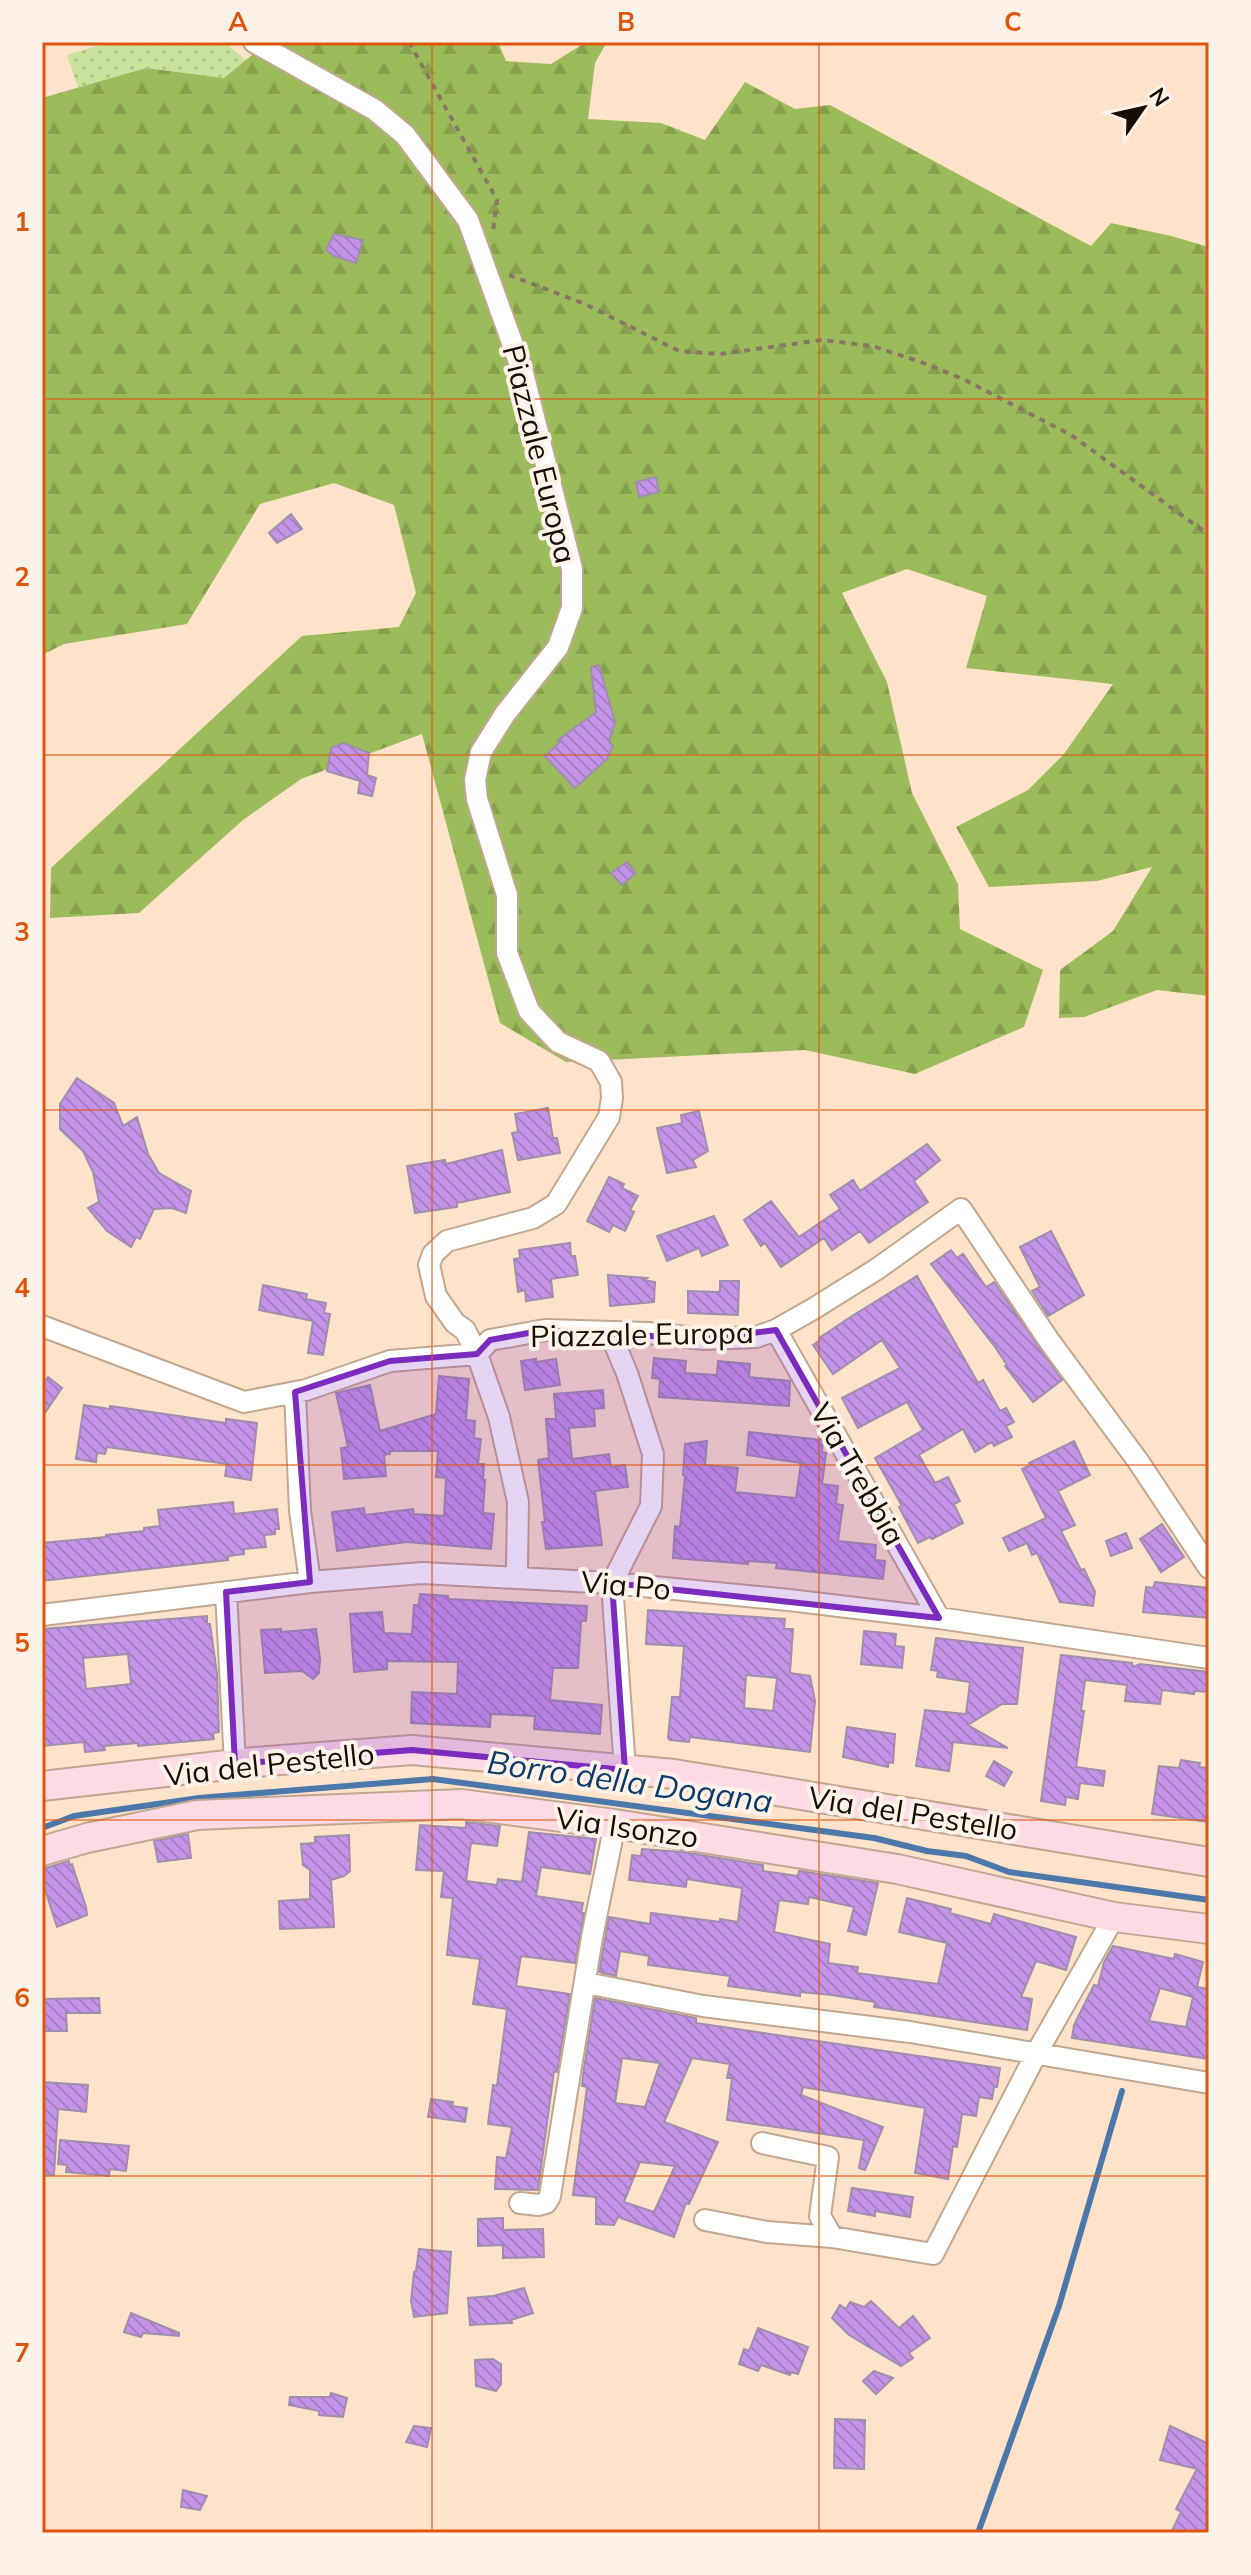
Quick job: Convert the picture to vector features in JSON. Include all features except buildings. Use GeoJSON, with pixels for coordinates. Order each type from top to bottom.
{"type":"FeatureCollection","features":[{"type":"Feature","properties":{"kind":"street"},"geometry":{"type":"LineString","coordinates":[[254,42],[375,110],[405,135],[468,220],[487,269]]}},
{"type":"Feature","properties":{"kind":"street","name":"Piazzale Europa"},"geometry":{"type":"LineString","coordinates":[[487,269],[523,373],[559,516],[572,569],[572,608],[558,647],[505,714],[481,752],[475,780],[477,799],[507,895],[507,953],[529,1011],[558,1042],[599,1061],[611,1082],[612,1098],[609,1117],[556,1204],[533,1218],[447,1241],[433,1254],[429,1265],[436,1296],[455,1323],[465,1330],[477,1354],[490,1340],[545,1330],[648,1333],[705,1339],[756,1337],[776,1330],[877,1269],[961,1209],[1209,1568]]}},
{"type":"Feature","properties":{"kind":"street"},"geometry":{"type":"LineString","coordinates":[[42,1326],[244,1402],[295,1392],[390,1361],[477,1354],[499,1417],[518,1502],[517,1568],[513,1577]]}},
{"type":"Feature","properties":{"kind":"street","name":"Via Trebbia"},"geometry":{"type":"LineString","coordinates":[[776,1330],[939,1618]]}},
{"type":"Feature","properties":{"kind":"street"},"geometry":{"type":"LineString","coordinates":[[610,1333],[627,1373],[653,1454],[651,1506],[612,1583],[625,1770]]}},
{"type":"Feature","properties":{"kind":"street"},"geometry":{"type":"LineString","coordinates":[[295,1392],[300,1511],[310,1582]]}},
{"type":"Feature","properties":{"kind":"street","name":"Via Po"},"geometry":{"type":"LineString","coordinates":[[42,1615],[310,1582],[422,1573],[612,1583],[789,1600],[939,1618],[1209,1658]]}},
{"type":"Feature","properties":{"kind":"street"},"geometry":{"type":"LineString","coordinates":[[226,1592],[235,1764]]}},
{"type":"Feature","properties":{"kind":"street","name":"Via del Pestello"},"geometry":{"type":"LineString","coordinates":[[42,1786],[235,1764],[412,1750],[721,1781],[1209,1862]]}},
{"type":"Feature","properties":{"kind":"street","name":"Via Isonzo"},"geometry":{"type":"LineString","coordinates":[[42,1851],[87,1838],[197,1815],[461,1804],[615,1824],[897,1869],[1114,1917],[1209,1929]]}},
{"type":"Feature","properties":{"kind":"street"},"geometry":{"type":"LineString","coordinates":[[520,2203],[539,2205],[546,2203],[550,2196],[615,1824]]}},
{"type":"Feature","properties":{"kind":"street"},"geometry":{"type":"LineString","coordinates":[[705,2220],[767,2232],[832,2237],[933,2254],[1036,2054],[1114,1917]]}},
{"type":"Feature","properties":{"kind":"street"},"geometry":{"type":"LineString","coordinates":[[586,1983],[703,2006],[910,2032],[1209,2083]]}},
{"type":"Feature","properties":{"kind":"street"},"geometry":{"type":"LineString","coordinates":[[762,2143],[828,2157],[820,2216],[832,2237]]}},
{"type":"Feature","properties":{"kind":"path"},"geometry":{"type":"LineString","coordinates":[[409,42],[497,200],[487,269],[531,282],[585,304],[679,351],[720,354],[822,340],[872,346],[921,362],[965,380],[1071,435],[1209,535]]}},
{"type":"Feature","properties":{"kind":"highlighted area"},"geometry":{"type":"Polygon","coordinates":[[[545,1330],[705,1339],[776,1330],[939,1618],[612,1583],[625,1770],[412,1750],[235,1764],[226,1592],[310,1582],[295,1392],[390,1361],[477,1354],[490,1340],[545,1330]]]}},
{"type":"Feature","properties":{"kind":"green space"},"geometry":{"type":"Polygon","coordinates":[[[111,42],[224,42],[246,60],[224,78],[146,68],[78,88],[67,55],[111,42]]]}},
{"type":"Feature","properties":{"kind":"green space"},"geometry":{"type":"Polygon","coordinates":[[[268,42],[498,42],[506,61],[551,64],[586,42],[607,42],[595,63],[588,119],[661,123],[705,140],[745,82],[795,109],[830,105],[1091,246],[1111,223],[1209,247],[1209,996],[1157,990],[1084,1017],[1059,1018],[1060,970],[1113,931],[1152,867],[1097,881],[989,887],[956,827],[1028,790],[1064,754],[1113,684],[966,668],[987,596],[907,569],[842,593],[887,682],[912,793],[958,884],[960,929],[1043,970],[1024,1027],[915,1074],[805,1050],[566,1062],[500,1023],[422,734],[301,779],[243,820],[139,913],[50,918],[51,868],[302,636],[399,627],[416,593],[394,505],[334,483],[260,504],[187,624],[64,644],[42,655],[42,98],[146,68],[224,78],[268,42]]]}},
{"type":"Feature","properties":{"kind":"waterway","name":"Borro della Dogana"},"geometry":{"type":"LineString","coordinates":[[42,1828],[74,1816],[199,1798],[433,1779],[874,1838],[927,1851],[966,1856],[1009,1872],[1209,1900]]}},
{"type":"Feature","properties":{"kind":"waterway"},"geometry":{"type":"LineString","coordinates":[[978,2533],[1059,2306],[1122,2091]]}}]}
